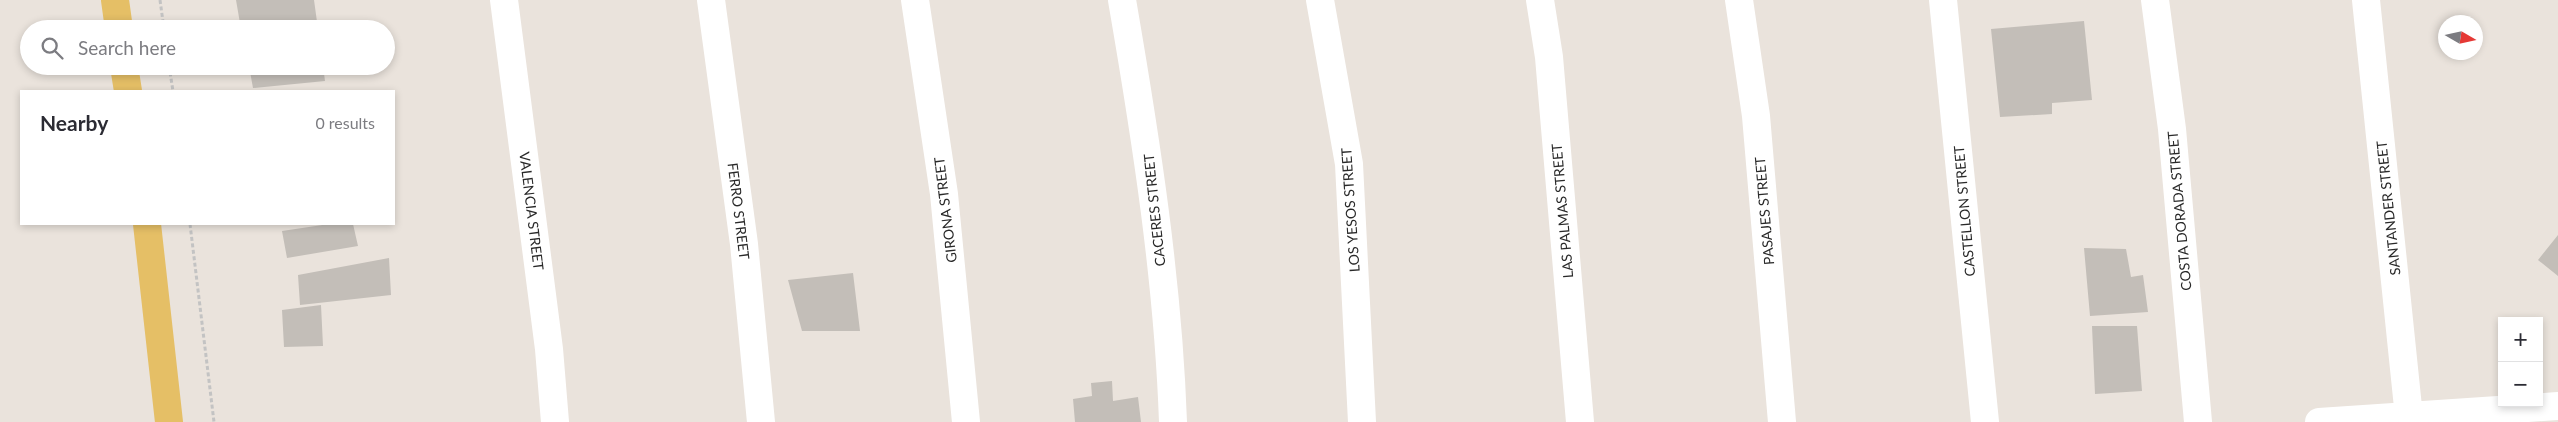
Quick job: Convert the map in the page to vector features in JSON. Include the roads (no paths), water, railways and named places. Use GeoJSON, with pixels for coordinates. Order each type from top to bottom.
{"type":"FeatureCollection","features":[{"type":"Feature","properties":{"kind":"main road"},"geometry":{"type":"LineString","coordinates":[[115,0],[118,20]]}},
{"type":"Feature","properties":{"kind":"main road"},"geometry":{"type":"LineString","coordinates":[[125,75],[128,90]]}},
{"type":"Feature","properties":{"kind":"main road"},"geometry":{"type":"LineString","coordinates":[[147,225],[169,422]]}},
{"type":"Feature","properties":{"kind":"street","name":"VALENCIA STREET"},"geometry":{"type":"LineString","coordinates":[[504,0],[549,349],[554,422]]}},
{"type":"Feature","properties":{"kind":"street","name":"FERRO STREET"},"geometry":{"type":"LineString","coordinates":[[711,0],[744,244],[761,422]]}},
{"type":"Feature","properties":{"kind":"street","name":"GIRONA STREET"},"geometry":{"type":"LineString","coordinates":[[915,0],[944,194],[966,422]]}},
{"type":"Feature","properties":{"kind":"street","name":"CACERES STREET"},"geometry":{"type":"LineString","coordinates":[[1122,0],[1147,142],[1171,363],[1173,422]]}},
{"type":"Feature","properties":{"kind":"street","name":"LOS YESOS STREET"},"geometry":{"type":"LineString","coordinates":[[1320,0],[1349,164],[1362,422]]}},
{"type":"Feature","properties":{"kind":"street","name":"LAS PALMAS STREET"},"geometry":{"type":"LineString","coordinates":[[1540,0],[1549,57],[1580,422]]}},
{"type":"Feature","properties":{"kind":"street","name":"PASAJES STREET"},"geometry":{"type":"LineString","coordinates":[[1739,0],[1756,116],[1782,422]]}},
{"type":"Feature","properties":{"kind":"street","name":"CASTELLON STREET"},"geometry":{"type":"LineString","coordinates":[[1943,0],[1984,422]]}},
{"type":"Feature","properties":{"kind":"street","name":"COSTA DORADA STREET"},"geometry":{"type":"LineString","coordinates":[[2156,0],[2172,129],[2198,422]]}},
{"type":"Feature","properties":{"kind":"street","name":"SANTANDER STREET"},"geometry":{"type":"LineString","coordinates":[[2366,0],[2409,416]]}},
{"type":"Feature","properties":{"kind":"street"},"geometry":{"type":"LineString","coordinates":[[2320,422],[2558,406]]}}]}
